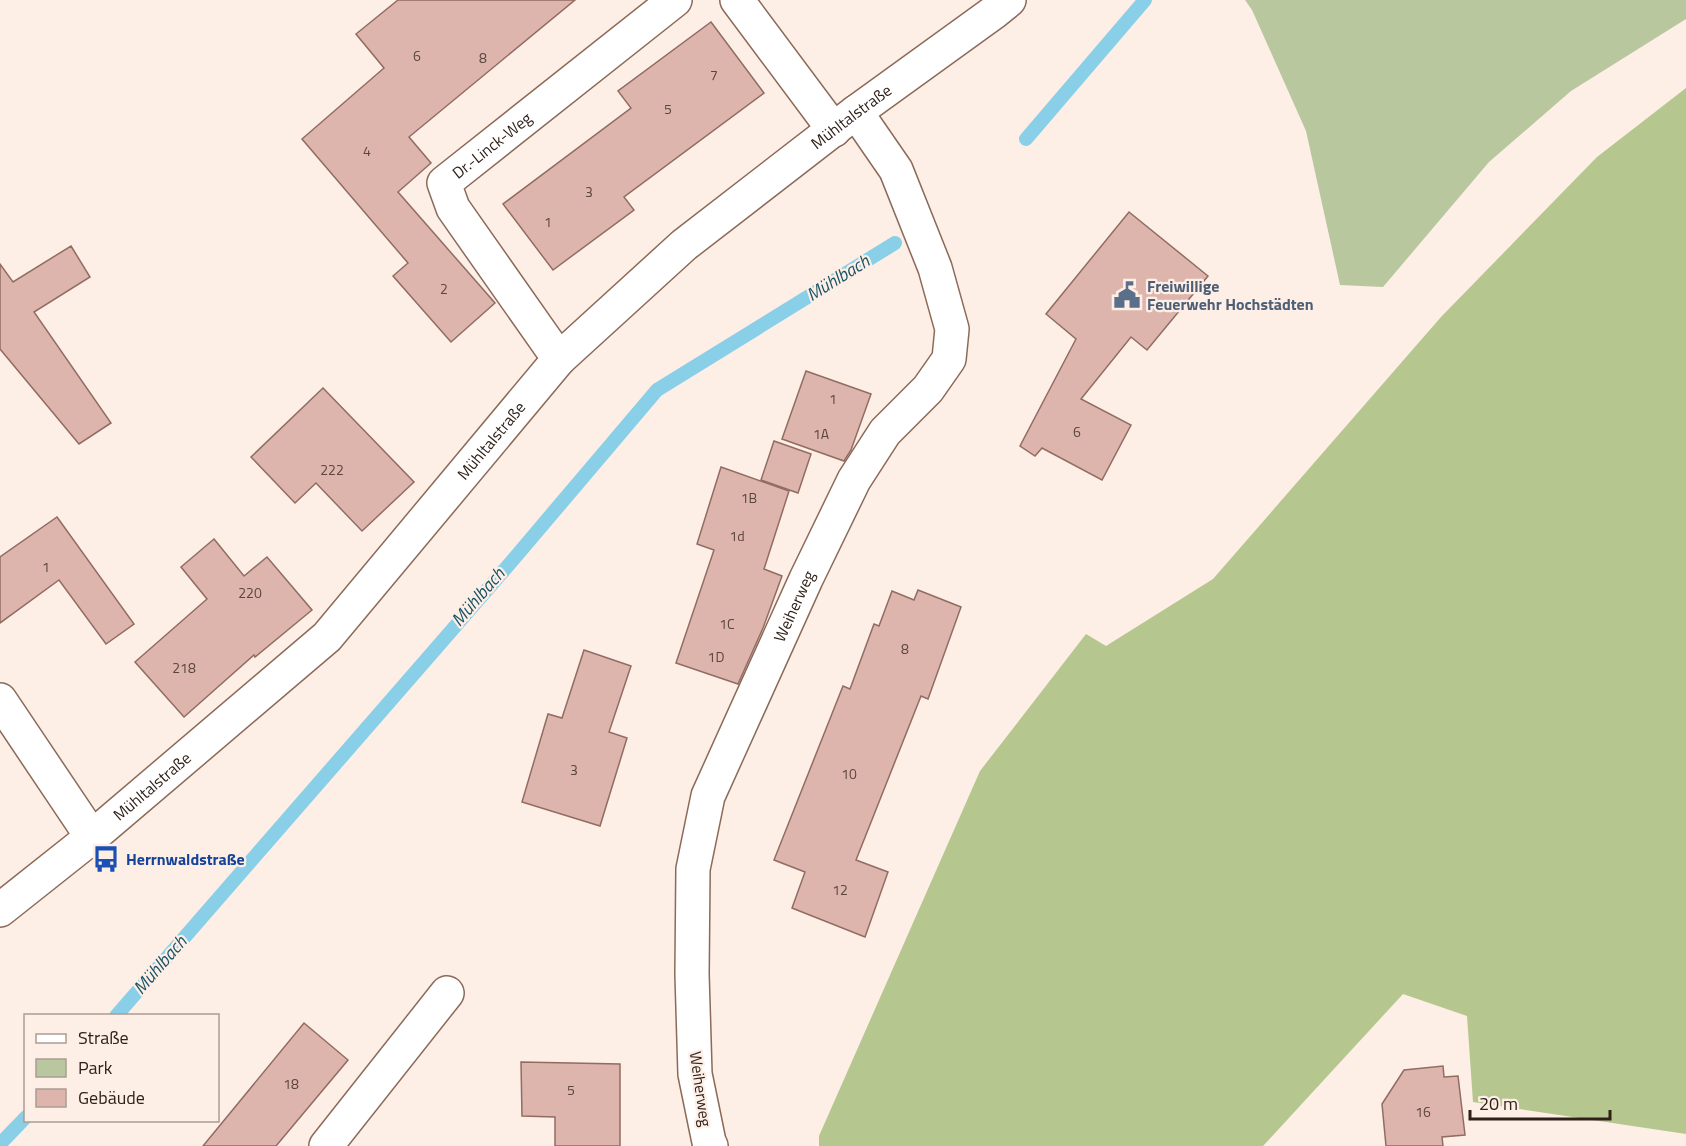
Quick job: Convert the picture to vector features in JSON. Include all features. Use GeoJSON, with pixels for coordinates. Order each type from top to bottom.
{"type":"FeatureCollection","features":[{"type":"Feature","properties":{"kind":"street","name":"Dr.-Linck-Weg"},"geometry":{"type":"LineString","coordinates":[[559,359],[453,208],[444,183],[675,0]]}},
{"type":"Feature","properties":{"kind":"street"},"geometry":{"type":"LineString","coordinates":[[737,0],[845,121]]}},
{"type":"Feature","properties":{"kind":"street","name":"Mühltalstraße"},"geometry":{"type":"LineString","coordinates":[[0,910],[92,837],[327,637],[559,359],[684,245],[845,121],[1009,0]]}},
{"type":"Feature","properties":{"kind":"street","name":"Weiherweg"},"geometry":{"type":"LineString","coordinates":[[711,1146],[695,1074],[692,974],[693,869],[708,796],[806,579],[855,480],[885,432],[928,389],[949,359],[952,329],[935,268],[896,170],[845,121]]}},
{"type":"Feature","properties":{"kind":"street"},"geometry":{"type":"LineString","coordinates":[[0,700],[92,837]]}},
{"type":"Feature","properties":{"kind":"street"},"geometry":{"type":"LineString","coordinates":[[326,1146],[447,993]]}},
{"type":"Feature","properties":{"kind":"green space"},"geometry":{"type":"Polygon","coordinates":[[[1245,0],[1686,0],[1686,19],[1571,91],[1489,162],[1383,287],[1340,285],[1306,131],[1252,10],[1245,0]]]}},
{"type":"Feature","properties":{"kind":"green space"},"geometry":{"type":"Polygon","coordinates":[[[1686,88],[1686,1134],[1473,1102],[1467,1016],[1403,994],[1263,1146],[819,1146],[819,1136],[980,771],[1086,634],[1106,646],[1213,579],[1441,317],[1597,157],[1686,88]]]}},
{"type":"Feature","properties":{"kind":"building"},"geometry":{"type":"Polygon","coordinates":[[[398,0],[575,0],[409,137],[431,163],[398,192],[495,303],[451,342],[393,276],[408,263],[302,139],[384,68],[356,34],[398,0]]]}},
{"type":"Feature","properties":{"kind":"building"},"geometry":{"type":"Polygon","coordinates":[[[711,22],[764,93],[624,197],[634,210],[553,270],[503,204],[631,108],[618,91],[711,22]]]}},
{"type":"Feature","properties":{"kind":"building","name":"Freiwillige Feuerwehr Hochstädten"},"geometry":{"type":"Polygon","coordinates":[[[1129,212],[1208,276],[1147,350],[1131,337],[1081,399],[1131,425],[1102,480],[1042,448],[1035,456],[1020,446],[1076,339],[1046,314],[1129,212]]]}},
{"type":"Feature","properties":{"kind":"building"},"geometry":{"type":"Polygon","coordinates":[[[71,246],[90,277],[34,312],[111,423],[79,444],[0,349],[0,264],[13,282],[71,246]]]}},
{"type":"Feature","properties":{"kind":"building"},"geometry":{"type":"Polygon","coordinates":[[[806,371],[871,394],[851,450],[844,461],[782,439],[806,371]]]}},
{"type":"Feature","properties":{"kind":"building"},"geometry":{"type":"Polygon","coordinates":[[[323,388],[414,482],[362,531],[316,483],[295,503],[251,457],[323,388]]]}},
{"type":"Feature","properties":{"kind":"building"},"geometry":{"type":"Polygon","coordinates":[[[774,441],[811,454],[798,493],[761,480],[774,441]]]}},
{"type":"Feature","properties":{"kind":"building"},"geometry":{"type":"Polygon","coordinates":[[[721,467],[789,491],[764,569],[782,576],[763,628],[738,684],[676,663],[714,550],[697,544],[721,467]]]}},
{"type":"Feature","properties":{"kind":"building"},"geometry":{"type":"Polygon","coordinates":[[[57,517],[134,624],[106,644],[59,580],[0,623],[0,557],[57,517]]]}},
{"type":"Feature","properties":{"kind":"building"},"geometry":{"type":"Polygon","coordinates":[[[214,539],[244,576],[267,557],[312,610],[255,657],[254,655],[184,717],[135,662],[207,599],[181,567],[214,539]]]}},
{"type":"Feature","properties":{"kind":"building"},"geometry":{"type":"Polygon","coordinates":[[[918,590],[961,607],[928,699],[921,696],[856,860],[888,872],[865,937],[792,908],[805,872],[774,860],[843,686],[850,689],[874,624],[879,626],[892,591],[914,600],[918,590]]]}},
{"type":"Feature","properties":{"kind":"building"},"geometry":{"type":"Polygon","coordinates":[[[584,650],[631,666],[609,732],[627,738],[600,826],[522,802],[548,714],[562,718],[584,650]]]}},
{"type":"Feature","properties":{"kind":"building"},"geometry":{"type":"Polygon","coordinates":[[[304,1023],[348,1060],[276,1146],[203,1146],[304,1023]]]}},
{"type":"Feature","properties":{"kind":"building"},"geometry":{"type":"Polygon","coordinates":[[[521,1062],[620,1064],[620,1146],[555,1146],[555,1117],[522,1116],[521,1062]]]}},
{"type":"Feature","properties":{"kind":"building"},"geometry":{"type":"Polygon","coordinates":[[[1443,1066],[1444,1077],[1458,1076],[1465,1135],[1442,1137],[1443,1146],[1386,1146],[1382,1104],[1404,1070],[1443,1066]]]}},
{"type":"Feature","properties":{"kind":"waterway","name":"Mühlbach"},"geometry":{"type":"LineString","coordinates":[[1026,139],[1145,0]]}},
{"type":"Feature","properties":{"kind":"waterway","name":"Mühlbach"},"geometry":{"type":"LineString","coordinates":[[118,1014],[512,561],[657,390],[895,243]]}},
{"type":"Feature","properties":{"kind":"waterway","name":"Mühlbach"},"geometry":{"type":"LineString","coordinates":[[0,1144],[24,1119]]}},
{"type":"Feature","properties":{"kind":"place","name":"Freiwillige Feuerwehr Hochstädten"},"geometry":{"type":"Point","coordinates":[1127,295]}},
{"type":"Feature","properties":{"kind":"place","name":"Herrnwaldstraße"},"geometry":{"type":"Point","coordinates":[106,859]}}]}
